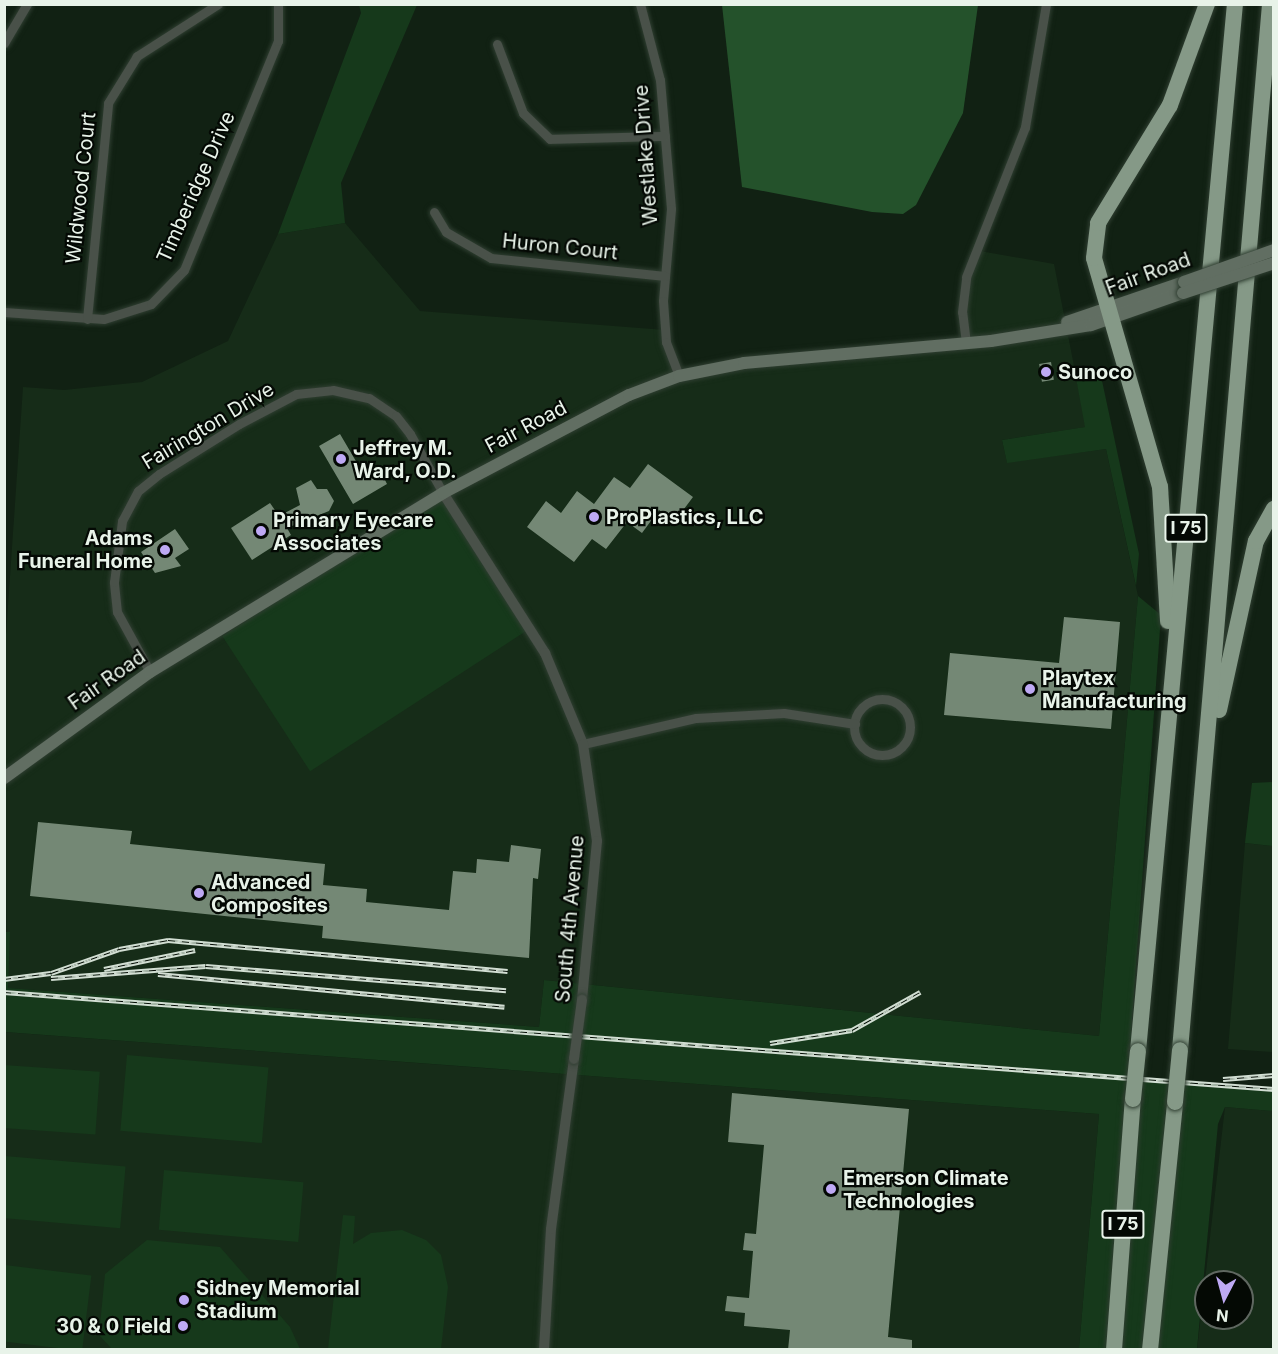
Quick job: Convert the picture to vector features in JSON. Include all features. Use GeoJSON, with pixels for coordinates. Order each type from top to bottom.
{"type":"FeatureCollection","features":[{"type":"Feature","properties":{"kind":"highway"},"geometry":{"type":"LineString","coordinates":[[1161,804],[1167,550],[1160,487],[1094,258],[1098,223],[1170,105],[1207,4]]}},
{"type":"Feature","properties":{"kind":"highway","name":"I 75"},"geometry":{"type":"LineString","coordinates":[[1114,1350],[1137,1051],[1235,4]]}},
{"type":"Feature","properties":{"kind":"highway","name":"I 75"},"geometry":{"type":"LineString","coordinates":[[1149,1350],[1180,1050],[1270,4]]}},
{"type":"Feature","properties":{"kind":"highway"},"geometry":{"type":"LineString","coordinates":[[1198,844],[1238,611],[1256,541],[1274,509]]}},
{"type":"Feature","properties":{"kind":"main road","name":"Fair Road"},"geometry":{"type":"LineString","coordinates":[[5,777],[150,672],[443,493],[629,395],[679,376],[744,363],[966,343],[1034,332],[1111,313],[1184,287],[1274,250]]}},
{"type":"Feature","properties":{"kind":"main road","name":"Fair Road"},"geometry":{"type":"LineString","coordinates":[[1184,287],[1274,263]]}},
{"type":"Feature","properties":{"kind":"street"},"geometry":{"type":"LineString","coordinates":[[4,43],[27,4]]}},
{"type":"Feature","properties":{"kind":"street","name":"Wildwood Court"},"geometry":{"type":"LineString","coordinates":[[87,319],[108,103],[137,56],[218,4]]}},
{"type":"Feature","properties":{"kind":"street","name":"Timberidge Drive"},"geometry":{"type":"LineString","coordinates":[[4,312],[87,319],[151,304],[184,270],[278,41],[278,4]]}},
{"type":"Feature","properties":{"kind":"street","name":"Westlake Drive"},"geometry":{"type":"LineString","coordinates":[[640,4],[660,80],[671,209],[665,276],[666,342],[679,376]]}},
{"type":"Feature","properties":{"kind":"street"},"geometry":{"type":"LineString","coordinates":[[966,343],[966,277],[1026,127],[1046,4]]}},
{"type":"Feature","properties":{"kind":"street"},"geometry":{"type":"LineString","coordinates":[[497,44],[523,113],[550,139],[665,136]]}},
{"type":"Feature","properties":{"kind":"street","name":"Huron Court"},"geometry":{"type":"LineString","coordinates":[[434,212],[446,232],[491,258],[665,276]]}},
{"type":"Feature","properties":{"kind":"street","name":"Fairington Drive"},"geometry":{"type":"LineString","coordinates":[[150,672],[117,612],[114,582],[122,521],[138,491],[220,436],[296,394],[333,390],[369,398],[396,416],[410,434],[443,493]]}},
{"type":"Feature","properties":{"kind":"street","name":"South 4th Avenue"},"geometry":{"type":"LineString","coordinates":[[443,493],[545,653],[584,744],[597,841],[582,1000],[551,1229],[544,1350]]}},
{"type":"Feature","properties":{"kind":"street"},"geometry":{"type":"LineString","coordinates":[[884,699],[901,706],[910,730],[901,748],[881,755],[858,742],[855,724],[864,706],[884,699]]}},
{"type":"Feature","properties":{"kind":"street"},"geometry":{"type":"LineString","coordinates":[[584,744],[696,718],[784,713],[855,724]]}},
{"type":"Feature","properties":{"kind":"shaded area"},"geometry":{"type":"Polygon","coordinates":[[[359,5],[417,5],[341,183],[345,223],[278,234],[361,13],[359,5]]]}},
{"type":"Feature","properties":{"kind":"shaded area"},"geometry":{"type":"Polygon","coordinates":[[[722,5],[978,5],[963,113],[916,205],[903,214],[872,212],[742,187],[722,5]]]}},
{"type":"Feature","properties":{"kind":"shaded area"},"geometry":{"type":"Polygon","coordinates":[[[345,223],[420,311],[665,330],[680,376],[966,343],[962,312],[974,250],[1054,264],[1086,427],[1002,440],[1007,462],[1106,449],[1138,596],[1099,1036],[544,980],[539,1027],[7,988],[4,664],[23,387],[64,390],[142,382],[228,341],[278,234],[345,223]]]}},
{"type":"Feature","properties":{"kind":"shaded area"},"geometry":{"type":"Polygon","coordinates":[[[1101,376],[1139,554],[1136,586],[1106,449],[1007,463],[1002,440],[1085,427],[1076,378],[1101,376]]]}},
{"type":"Feature","properties":{"kind":"shaded area"},"geometry":{"type":"Polygon","coordinates":[[[443,493],[531,628],[310,771],[222,636],[443,493]]]}},
{"type":"Feature","properties":{"kind":"shaded area"},"geometry":{"type":"Polygon","coordinates":[[[1138,596],[1161,615],[1128,1078],[1273,1089],[1273,1111],[1225,1107],[1218,1124],[1204,1270],[1194,1270],[1194,1330],[1199,1330],[1197,1349],[1079,1349],[1099,1114],[5,1032],[4,932],[10,932],[8,988],[539,1027],[544,980],[1099,1036],[1138,596]]]}},
{"type":"Feature","properties":{"kind":"shaded area"},"geometry":{"type":"Polygon","coordinates":[[[1273,782],[1273,846],[1245,843],[1252,783],[1273,782]]]}},
{"type":"Feature","properties":{"kind":"shaded area"},"geometry":{"type":"Polygon","coordinates":[[[1245,843],[1273,846],[1273,1052],[1228,1049],[1245,843]]]}},
{"type":"Feature","properties":{"kind":"shaded area"},"geometry":{"type":"Polygon","coordinates":[[[4,1032],[1099,1114],[1079,1349],[5,1349],[4,1032]]]}},
{"type":"Feature","properties":{"kind":"shaded area"},"geometry":{"type":"Polygon","coordinates":[[[127,1055],[268,1067],[262,1143],[120,1131],[127,1055]]]}},
{"type":"Feature","properties":{"kind":"shaded area"},"geometry":{"type":"Polygon","coordinates":[[[4,1065],[100,1072],[95,1135],[4,1128],[4,1065]]]}},
{"type":"Feature","properties":{"kind":"shaded area"},"geometry":{"type":"Polygon","coordinates":[[[1225,1107],[1273,1111],[1273,1349],[1197,1350],[1199,1330],[1254,1330],[1254,1270],[1206,1270],[1225,1107]]]}},
{"type":"Feature","properties":{"kind":"shaded area"},"geometry":{"type":"Polygon","coordinates":[[[5,1156],[126,1167],[120,1228],[4,1218],[5,1156]]]}},
{"type":"Feature","properties":{"kind":"shaded area"},"geometry":{"type":"Polygon","coordinates":[[[164,1170],[303,1182],[298,1242],[159,1230],[164,1170]]]}},
{"type":"Feature","properties":{"kind":"shaded area"},"geometry":{"type":"Polygon","coordinates":[[[343,1215],[355,1216],[353,1244],[371,1233],[402,1230],[426,1240],[441,1255],[448,1287],[441,1349],[328,1349],[343,1215]]]}},
{"type":"Feature","properties":{"kind":"shaded area","name":"Sidney Memorial Stadium"},"geometry":{"type":"Polygon","coordinates":[[[147,1240],[220,1247],[290,1327],[300,1349],[112,1349],[99,1335],[105,1274],[147,1240]]]}},
{"type":"Feature","properties":{"kind":"shaded area"},"geometry":{"type":"Polygon","coordinates":[[[5,1265],[91,1276],[82,1350],[4,1341],[5,1265]]]}},
{"type":"Feature","properties":{"kind":"building","name":"Sunoco"},"geometry":{"type":"Polygon","coordinates":[[[1051,362],[1054,380],[1042,382],[1039,364],[1051,362]]]}},
{"type":"Feature","properties":{"kind":"building","name":"Jeffrey M. Ward, O.D."},"geometry":{"type":"Polygon","coordinates":[[[340,434],[367,480],[381,472],[387,484],[353,504],[319,446],[340,434]]]}},
{"type":"Feature","properties":{"kind":"building","name":"ProPlastics, LLC"},"geometry":{"type":"Polygon","coordinates":[[[648,464],[693,497],[675,521],[659,510],[642,533],[627,522],[606,549],[592,539],[574,562],[527,527],[546,501],[561,513],[577,491],[594,504],[614,477],[630,488],[648,464]]]}},
{"type":"Feature","properties":{"kind":"building"},"geometry":{"type":"Polygon","coordinates":[[[311,480],[317,489],[327,489],[334,501],[329,511],[287,528],[291,535],[252,560],[231,528],[270,503],[279,516],[300,505],[296,488],[311,480]]]}},
{"type":"Feature","properties":{"kind":"building","name":"Adams Funeral Home"},"geometry":{"type":"Polygon","coordinates":[[[175,529],[189,549],[175,558],[181,566],[155,573],[141,552],[175,529]]]}},
{"type":"Feature","properties":{"kind":"building","name":"Playtex Manufacturing"},"geometry":{"type":"Polygon","coordinates":[[[1064,617],[1120,622],[1111,729],[944,715],[950,653],[1059,663],[1064,617]]]}},
{"type":"Feature","properties":{"kind":"building","name":"Advanced Composites"},"geometry":{"type":"Polygon","coordinates":[[[38,822],[132,831],[130,844],[325,864],[323,885],[367,889],[366,902],[449,910],[453,871],[476,873],[477,859],[509,862],[511,845],[541,849],[538,879],[533,878],[529,958],[322,938],[323,926],[30,896],[38,822]]]}},
{"type":"Feature","properties":{"kind":"building","name":"Emerson Climate Technologies"},"geometry":{"type":"Polygon","coordinates":[[[732,1093],[909,1109],[888,1337],[912,1340],[912,1350],[788,1350],[790,1330],[744,1326],[745,1313],[725,1311],[727,1296],[749,1298],[753,1251],[743,1250],[745,1233],[756,1234],[764,1145],[728,1142],[732,1093]]]}},
{"type":"Feature","properties":{"kind":"railway"},"geometry":{"type":"LineString","coordinates":[[4,979],[51,973],[119,949],[168,940],[508,971]]}},
{"type":"Feature","properties":{"kind":"railway"},"geometry":{"type":"LineString","coordinates":[[104,969],[195,950]]}},
{"type":"Feature","properties":{"kind":"railway"},"geometry":{"type":"LineString","coordinates":[[51,978],[206,966],[506,990]]}},
{"type":"Feature","properties":{"kind":"railway"},"geometry":{"type":"LineString","coordinates":[[158,974],[504,1007]]}},
{"type":"Feature","properties":{"kind":"railway"},"geometry":{"type":"LineString","coordinates":[[4,992],[1274,1089]]}},
{"type":"Feature","properties":{"kind":"railway"},"geometry":{"type":"LineString","coordinates":[[770,1043],[852,1030],[920,992]]}},
{"type":"Feature","properties":{"kind":"railway"},"geometry":{"type":"LineString","coordinates":[[1223,1079],[1274,1075]]}},
{"type":"Feature","properties":{"kind":"place","name":"Sunoco"},"geometry":{"type":"Point","coordinates":[1046,372]}},
{"type":"Feature","properties":{"kind":"place","name":"Jeffrey M. Ward, O.D."},"geometry":{"type":"Point","coordinates":[341,459]}},
{"type":"Feature","properties":{"kind":"place","name":"ProPlastics, LLC"},"geometry":{"type":"Point","coordinates":[594,517]}},
{"type":"Feature","properties":{"kind":"place","name":"Primary Eyecare Associates"},"geometry":{"type":"Point","coordinates":[261,531]}},
{"type":"Feature","properties":{"kind":"place","name":"Adams Funeral Home"},"geometry":{"type":"Point","coordinates":[165,550]}},
{"type":"Feature","properties":{"kind":"place","name":"Playtex Manufacturing"},"geometry":{"type":"Point","coordinates":[1030,689]}},
{"type":"Feature","properties":{"kind":"place","name":"Advanced Composites"},"geometry":{"type":"Point","coordinates":[199,893]}},
{"type":"Feature","properties":{"kind":"place","name":"Emerson Climate Technologies"},"geometry":{"type":"Point","coordinates":[831,1189]}},
{"type":"Feature","properties":{"kind":"place","name":"Sidney Memorial Stadium"},"geometry":{"type":"Point","coordinates":[184,1300]}},
{"type":"Feature","properties":{"kind":"place","name":"30 & 0 Field"},"geometry":{"type":"Point","coordinates":[183,1326]}}]}
